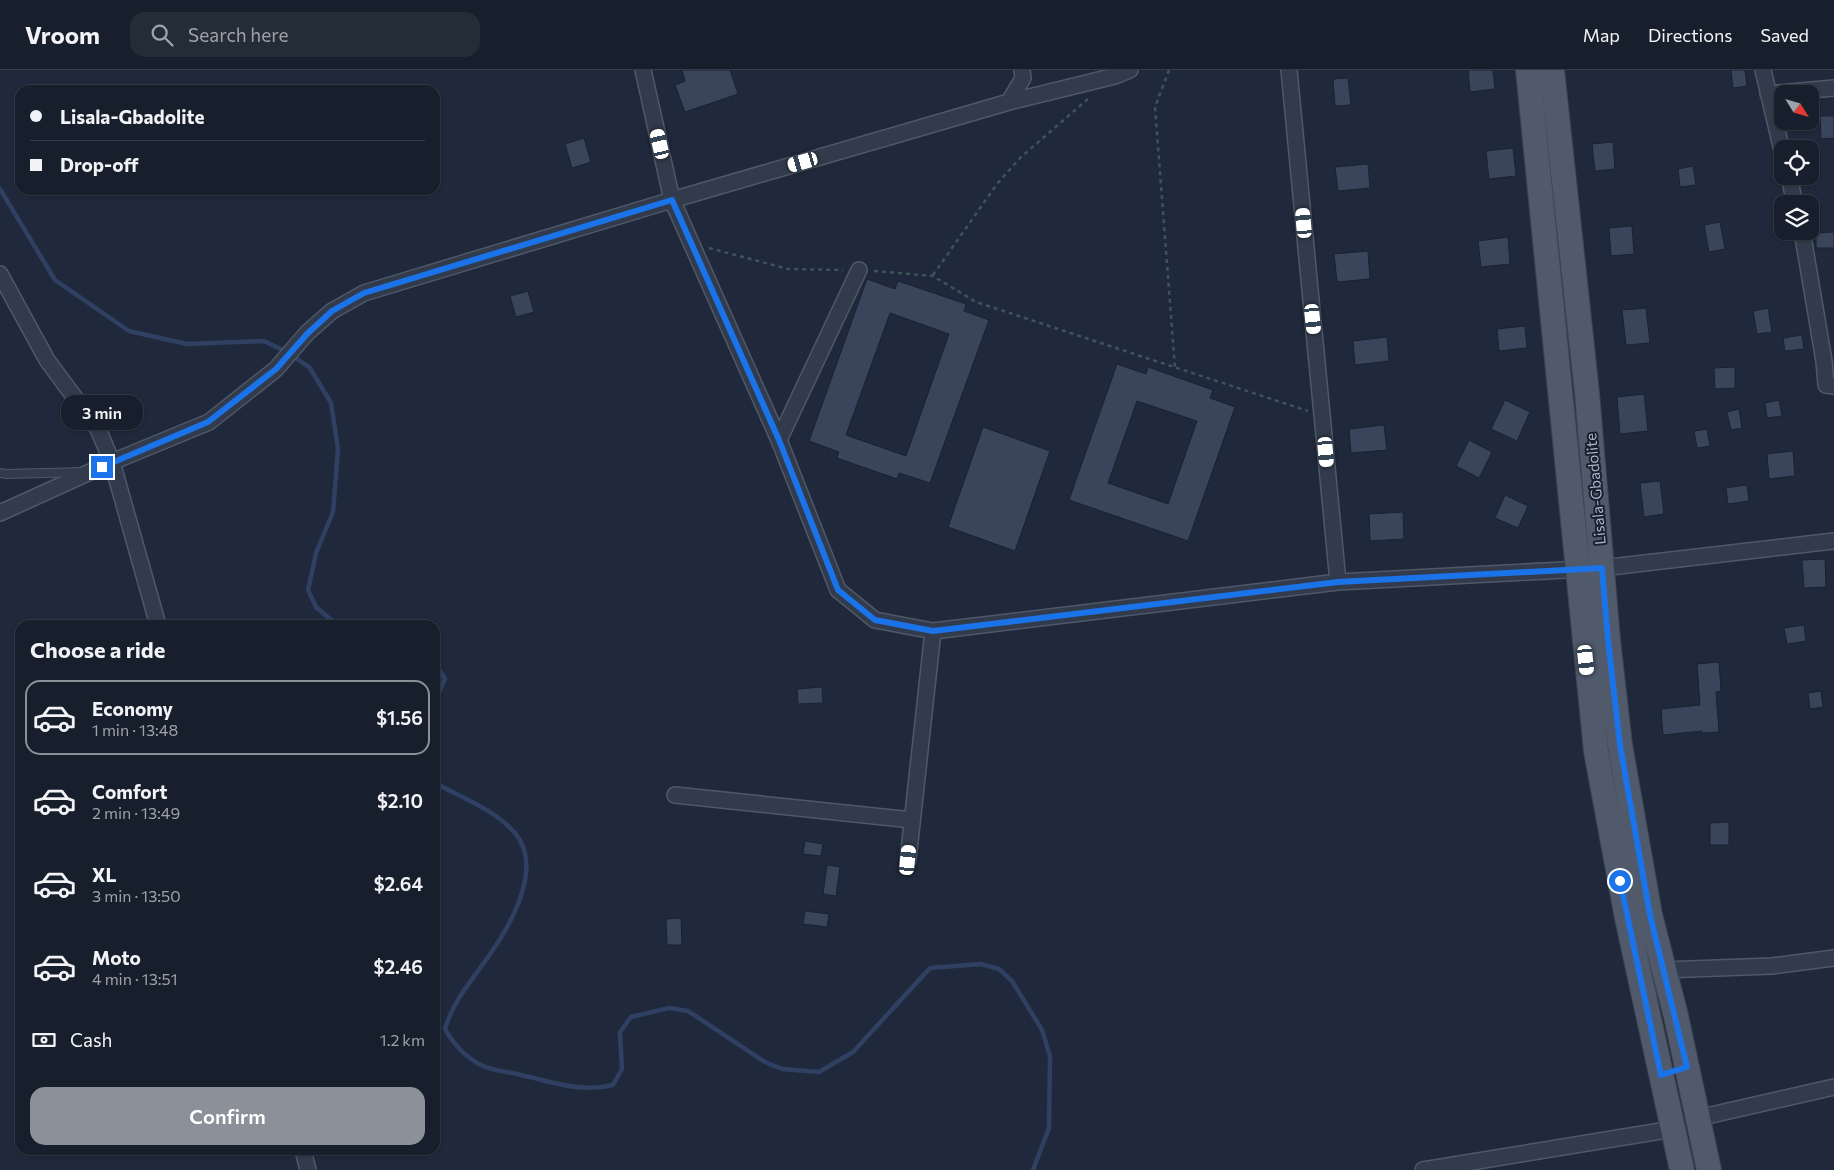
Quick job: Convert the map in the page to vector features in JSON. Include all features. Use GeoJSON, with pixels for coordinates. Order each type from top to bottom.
{"type":"FeatureCollection","features":[{"type":"Feature","properties":{"kind":"main road","name":"Lisala-Gbadolite"},"geometry":{"type":"LineString","coordinates":[[1528,70],[1562,394],[1577,570],[1596,751],[1627,918],[1682,1170]]}},
{"type":"Feature","properties":{"kind":"main road","name":"Lisala-Gbadolite"},"geometry":{"type":"LineString","coordinates":[[1552,70],[1587,393],[1608,640],[1620,745],[1650,915],[1687,1067],[1709,1170]]}},
{"type":"Feature","properties":{"kind":"main road"},"geometry":{"type":"LineString","coordinates":[[1661,1075],[1687,1067]]}},
{"type":"Feature","properties":{"kind":"street"},"geometry":{"type":"LineString","coordinates":[[643,70],[672,200],[693,243],[779,440],[838,590],[875,620],[933,631],[1338,582],[1602,568],[1834,541]]}},
{"type":"Feature","properties":{"kind":"street"},"geometry":{"type":"LineString","coordinates":[[1009,102],[1023,78],[1022,70]]}},
{"type":"Feature","properties":{"kind":"street"},"geometry":{"type":"LineString","coordinates":[[0,513],[112,462],[208,422],[276,369],[307,334],[332,311],[364,293],[672,200],[1009,102],[1115,76],[1130,70]]}},
{"type":"Feature","properties":{"kind":"street"},"geometry":{"type":"LineString","coordinates":[[1289,70],[1338,582]]}},
{"type":"Feature","properties":{"kind":"street"},"geometry":{"type":"LineString","coordinates":[[1764,70],[1779,140]]}},
{"type":"Feature","properties":{"kind":"street"},"geometry":{"type":"LineString","coordinates":[[1768,94],[1834,88]]}},
{"type":"Feature","properties":{"kind":"street"},"geometry":{"type":"LineString","coordinates":[[1804,240],[1824,361],[1826,386],[1834,386]]}},
{"type":"Feature","properties":{"kind":"street"},"geometry":{"type":"LineString","coordinates":[[779,440],[859,270]]}},
{"type":"Feature","properties":{"kind":"street"},"geometry":{"type":"LineString","coordinates":[[0,274],[47,360],[98,429],[112,462],[157,620]]}},
{"type":"Feature","properties":{"kind":"street"},"geometry":{"type":"LineString","coordinates":[[908,860],[933,631]]}},
{"type":"Feature","properties":{"kind":"street"},"geometry":{"type":"LineString","coordinates":[[675,796],[912,820]]}},
{"type":"Feature","properties":{"kind":"street"},"geometry":{"type":"LineString","coordinates":[[1663,970],[1772,966],[1834,958]]}},
{"type":"Feature","properties":{"kind":"street"},"geometry":{"type":"LineString","coordinates":[[1698,1118],[1834,1087]]}},
{"type":"Feature","properties":{"kind":"street"},"geometry":{"type":"LineString","coordinates":[[1423,1170],[1673,1129]]}},
{"type":"Feature","properties":{"kind":"street"},"geometry":{"type":"LineString","coordinates":[[304,1155],[308,1170]]}},
{"type":"Feature","properties":{"kind":"lane"},"geometry":{"type":"LineString","coordinates":[[0,473],[91,472]]}},
{"type":"Feature","properties":{"kind":"path"},"geometry":{"type":"LineString","coordinates":[[1169,70],[1155,107],[1175,368]]}},
{"type":"Feature","properties":{"kind":"path"},"geometry":{"type":"LineString","coordinates":[[933,276],[986,200],[1020,158],[1093,95]]}},
{"type":"Feature","properties":{"kind":"path"},"geometry":{"type":"LineString","coordinates":[[693,243],[788,269],[859,270],[933,276],[976,302],[1322,415]]}},
{"type":"Feature","properties":{"kind":"building"},"geometry":{"type":"Polygon","coordinates":[[[682,70],[730,70],[738,94],[685,112],[675,85],[685,81],[682,70]]]}},
{"type":"Feature","properties":{"kind":"building"},"geometry":{"type":"Polygon","coordinates":[[[1468,70],[1493,70],[1495,89],[1470,92],[1468,70]]]}},
{"type":"Feature","properties":{"kind":"building"},"geometry":{"type":"Polygon","coordinates":[[[1731,70],[1745,70],[1747,86],[1733,88],[1731,70]]]}},
{"type":"Feature","properties":{"kind":"building"},"geometry":{"type":"Polygon","coordinates":[[[1348,78],[1351,105],[1335,106],[1333,79],[1348,78]]]}},
{"type":"Feature","properties":{"kind":"building"},"geometry":{"type":"Polygon","coordinates":[[[1820,116],[1834,116],[1834,138],[1821,139],[1820,116]]]}},
{"type":"Feature","properties":{"kind":"building"},"geometry":{"type":"Polygon","coordinates":[[[584,138],[591,162],[572,168],[565,144],[584,138]]]}},
{"type":"Feature","properties":{"kind":"building"},"geometry":{"type":"Polygon","coordinates":[[[1613,142],[1615,169],[1595,171],[1592,144],[1613,142]]]}},
{"type":"Feature","properties":{"kind":"building"},"geometry":{"type":"Polygon","coordinates":[[[1513,148],[1516,176],[1489,179],[1486,151],[1513,148]]]}},
{"type":"Feature","properties":{"kind":"building"},"geometry":{"type":"Polygon","coordinates":[[[1368,164],[1370,188],[1338,191],[1335,167],[1368,164]]]}},
{"type":"Feature","properties":{"kind":"building"},"geometry":{"type":"Polygon","coordinates":[[[1693,166],[1696,185],[1680,187],[1678,169],[1693,166]]]}},
{"type":"Feature","properties":{"kind":"building"},"geometry":{"type":"Polygon","coordinates":[[[1720,222],[1725,249],[1709,252],[1704,225],[1720,222]]]}},
{"type":"Feature","properties":{"kind":"building"},"geometry":{"type":"Polygon","coordinates":[[[1632,226],[1634,254],[1611,256],[1609,228],[1632,226]]]}},
{"type":"Feature","properties":{"kind":"building"},"geometry":{"type":"Polygon","coordinates":[[[1834,232],[1834,248],[1816,248],[1816,240],[1819,240],[1819,233],[1834,232]]]}},
{"type":"Feature","properties":{"kind":"building"},"geometry":{"type":"Polygon","coordinates":[[[1508,237],[1510,264],[1481,267],[1478,241],[1508,237]]]}},
{"type":"Feature","properties":{"kind":"building"},"geometry":{"type":"Polygon","coordinates":[[[1368,251],[1370,279],[1337,282],[1334,254],[1368,251]]]}},
{"type":"Feature","properties":{"kind":"building"},"geometry":{"type":"Polygon","coordinates":[[[867,279],[895,289],[898,281],[966,304],[964,311],[989,320],[930,483],[899,473],[897,479],[837,458],[839,452],[809,441],[867,279]],[[890,313],[846,435],[906,456],[949,334],[890,313]]]}},
{"type":"Feature","properties":{"kind":"building"},"geometry":{"type":"Polygon","coordinates":[[[528,291],[534,312],[516,317],[510,296],[528,291]]]}},
{"type":"Feature","properties":{"kind":"building"},"geometry":{"type":"Polygon","coordinates":[[[1646,308],[1650,343],[1626,345],[1622,310],[1646,308]]]}},
{"type":"Feature","properties":{"kind":"building"},"geometry":{"type":"Polygon","coordinates":[[[1768,308],[1772,332],[1757,334],[1753,311],[1768,308]]]}},
{"type":"Feature","properties":{"kind":"building"},"geometry":{"type":"Polygon","coordinates":[[[1525,326],[1527,348],[1499,351],[1497,329],[1525,326]]]}},
{"type":"Feature","properties":{"kind":"building"},"geometry":{"type":"Polygon","coordinates":[[[1802,335],[1804,349],[1785,351],[1783,338],[1802,335]]]}},
{"type":"Feature","properties":{"kind":"building"},"geometry":{"type":"Polygon","coordinates":[[[1387,337],[1389,361],[1355,365],[1353,341],[1387,337]]]}},
{"type":"Feature","properties":{"kind":"building"},"geometry":{"type":"Polygon","coordinates":[[[1117,364],[1146,374],[1148,367],[1213,390],[1210,398],[1235,407],[1188,541],[1069,500],[1117,364]],[[1137,401],[1108,483],[1168,504],[1197,421],[1137,401]]]}},
{"type":"Feature","properties":{"kind":"building"},"geometry":{"type":"Polygon","coordinates":[[[1735,367],[1735,388],[1715,389],[1714,368],[1735,367]]]}},
{"type":"Feature","properties":{"kind":"building"},"geometry":{"type":"Polygon","coordinates":[[[1644,394],[1648,431],[1620,434],[1617,397],[1644,394]]]}},
{"type":"Feature","properties":{"kind":"building"},"geometry":{"type":"Polygon","coordinates":[[[1505,400],[1530,412],[1517,441],[1491,429],[1505,400]]]}},
{"type":"Feature","properties":{"kind":"building"},"geometry":{"type":"Polygon","coordinates":[[[1779,400],[1782,416],[1767,418],[1765,403],[1779,400]]]}},
{"type":"Feature","properties":{"kind":"building"},"geometry":{"type":"Polygon","coordinates":[[[1739,409],[1742,428],[1731,430],[1727,412],[1739,409]]]}},
{"type":"Feature","properties":{"kind":"building"},"geometry":{"type":"Polygon","coordinates":[[[1384,425],[1387,450],[1351,453],[1349,429],[1384,425]]]}},
{"type":"Feature","properties":{"kind":"building"},"geometry":{"type":"Polygon","coordinates":[[[983,427],[1050,451],[1015,551],[948,527],[983,427]]]}},
{"type":"Feature","properties":{"kind":"building"},"geometry":{"type":"Polygon","coordinates":[[[1707,429],[1710,446],[1697,448],[1694,431],[1707,429]]]}},
{"type":"Feature","properties":{"kind":"building"},"geometry":{"type":"Polygon","coordinates":[[[1469,440],[1492,452],[1479,478],[1456,466],[1469,440]]]}},
{"type":"Feature","properties":{"kind":"building"},"geometry":{"type":"Polygon","coordinates":[[[1793,451],[1795,476],[1769,479],[1767,454],[1793,451]]]}},
{"type":"Feature","properties":{"kind":"building"},"geometry":{"type":"Polygon","coordinates":[[[1660,481],[1664,514],[1644,517],[1640,483],[1660,481]]]}},
{"type":"Feature","properties":{"kind":"building"},"geometry":{"type":"Polygon","coordinates":[[[1747,485],[1749,501],[1728,504],[1726,488],[1747,485]]]}},
{"type":"Feature","properties":{"kind":"building"},"geometry":{"type":"Polygon","coordinates":[[[1505,495],[1528,506],[1518,528],[1495,518],[1505,495]]]}},
{"type":"Feature","properties":{"kind":"building"},"geometry":{"type":"Polygon","coordinates":[[[1403,512],[1404,539],[1370,541],[1369,514],[1403,512]]]}},
{"type":"Feature","properties":{"kind":"building"},"geometry":{"type":"Polygon","coordinates":[[[1825,559],[1826,587],[1804,588],[1802,560],[1825,559]]]}},
{"type":"Feature","properties":{"kind":"building"},"geometry":{"type":"Polygon","coordinates":[[[1804,625],[1806,641],[1787,644],[1784,628],[1804,625]]]}},
{"type":"Feature","properties":{"kind":"building"},"geometry":{"type":"Polygon","coordinates":[[[1719,662],[1721,691],[1716,692],[1719,732],[1702,733],[1702,731],[1663,735],[1661,709],[1700,705],[1697,664],[1719,662]]]}},
{"type":"Feature","properties":{"kind":"building"},"geometry":{"type":"Polygon","coordinates":[[[822,687],[823,703],[798,704],[797,689],[822,687]]]}},
{"type":"Feature","properties":{"kind":"building"},"geometry":{"type":"Polygon","coordinates":[[[1821,691],[1823,707],[1810,709],[1808,693],[1821,691]]]}},
{"type":"Feature","properties":{"kind":"building"},"geometry":{"type":"Polygon","coordinates":[[[1729,822],[1729,845],[1710,845],[1710,823],[1729,822]]]}},
{"type":"Feature","properties":{"kind":"building"},"geometry":{"type":"Polygon","coordinates":[[[805,841],[823,844],[821,856],[803,854],[805,841]]]}},
{"type":"Feature","properties":{"kind":"building"},"geometry":{"type":"Polygon","coordinates":[[[827,865],[840,867],[836,896],[823,894],[827,865]]]}},
{"type":"Feature","properties":{"kind":"building"},"geometry":{"type":"Polygon","coordinates":[[[805,911],[829,914],[827,927],[803,924],[805,911]]]}},
{"type":"Feature","properties":{"kind":"building"},"geometry":{"type":"Polygon","coordinates":[[[681,918],[682,945],[667,945],[666,919],[681,918]]]}},
{"type":"Feature","properties":{"kind":"waterway"},"geometry":{"type":"LineString","coordinates":[[0,189],[55,280],[129,331],[187,344],[264,341],[289,353],[310,368],[331,403],[338,449],[333,512],[316,553],[308,590],[316,607],[332,620]]}},
{"type":"Feature","properties":{"kind":"waterway"},"geometry":{"type":"LineString","coordinates":[[440,671],[445,679],[440,690]]}},
{"type":"Feature","properties":{"kind":"waterway"},"geometry":{"type":"LineString","coordinates":[[440,786],[488,811],[507,825],[515,833],[523,848],[526,865],[525,883],[511,919],[502,936],[456,1003],[445,1029],[456,1046],[471,1059],[492,1069],[567,1086],[589,1088],[613,1085],[622,1069],[620,1032],[631,1017],[669,1008],[688,1011],[765,1062],[782,1069],[819,1072],[853,1052],[930,968],[981,964],[999,969],[1012,981],[1042,1030],[1050,1056],[1049,1128],[1033,1170]]}},
{"type":"Feature","properties":{"kind":"route"},"geometry":{"type":"LineString","coordinates":[[102,467],[208,422],[276,369],[307,334],[332,311],[364,293],[672,200],[693,243],[779,440],[838,590],[875,620],[933,631],[1338,582],[1602,568],[1620,745],[1650,915],[1687,1067],[1661,1075],[1620,881]]}}]}
